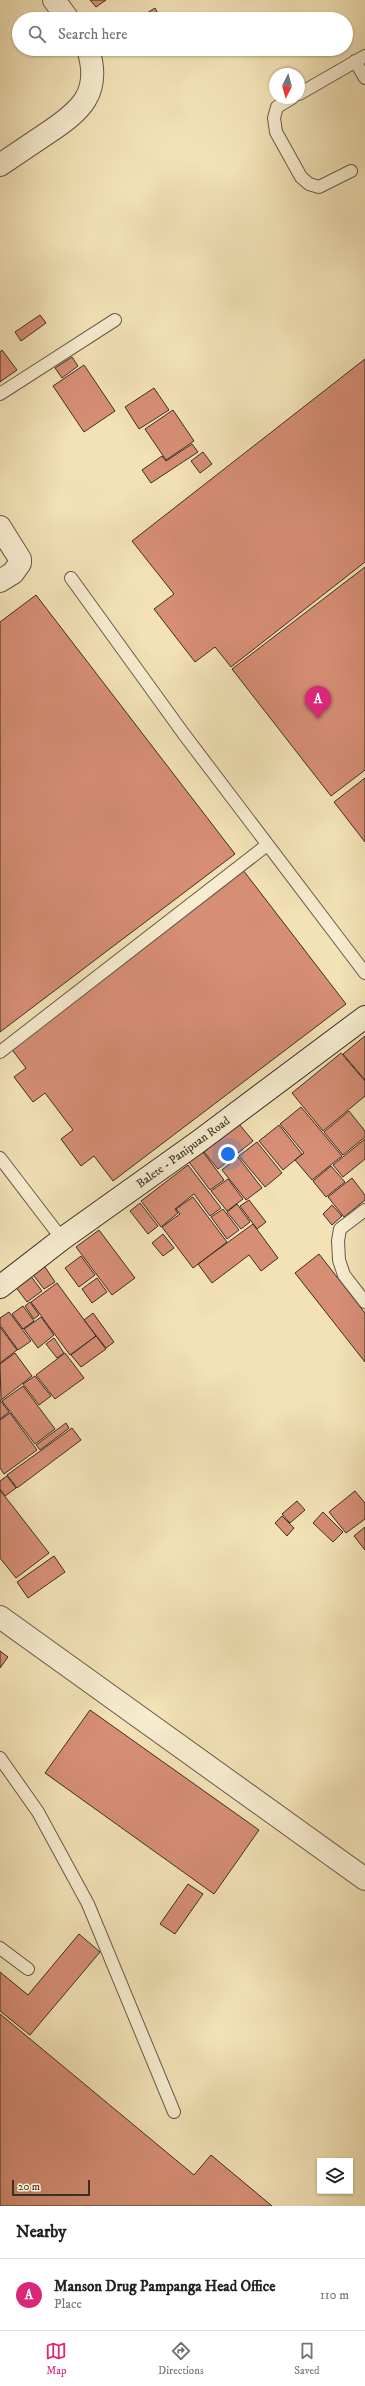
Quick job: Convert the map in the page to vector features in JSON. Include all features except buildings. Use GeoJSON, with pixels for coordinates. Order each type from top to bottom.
{"type":"FeatureCollection","features":[{"type":"Feature","properties":{"kind":"street"},"geometry":{"type":"LineString","coordinates":[[54,0],[63,12]]}},
{"type":"Feature","properties":{"kind":"street"},"geometry":{"type":"LineString","coordinates":[[0,165],[69,119],[85,103],[92,86],[94,66],[90,56]]}},
{"type":"Feature","properties":{"kind":"street"},"geometry":{"type":"LineString","coordinates":[[0,527],[20,559],[20,563],[13,573],[0,581]]}},
{"type":"Feature","properties":{"kind":"street","name":"Balete - Panipuan Road"},"geometry":{"type":"LineString","coordinates":[[0,1287],[62,1239],[198,1142],[365,1018]]}},
{"type":"Feature","properties":{"kind":"street"},"geometry":{"type":"LineString","coordinates":[[0,1616],[365,1879]]}},
{"type":"Feature","properties":{"kind":"lane"},"geometry":{"type":"LineString","coordinates":[[305,91],[360,59],[365,78]]}},
{"type":"Feature","properties":{"kind":"lane"},"geometry":{"type":"LineString","coordinates":[[281,104],[277,106],[274,118],[276,132],[301,178],[309,184],[319,187],[351,170]]}},
{"type":"Feature","properties":{"kind":"lane"},"geometry":{"type":"LineString","coordinates":[[0,394],[115,320]]}},
{"type":"Feature","properties":{"kind":"lane"},"geometry":{"type":"LineString","coordinates":[[71,578],[182,733],[365,973]]}},
{"type":"Feature","properties":{"kind":"lane"},"geometry":{"type":"LineString","coordinates":[[0,1052],[267,844]]}},
{"type":"Feature","properties":{"kind":"lane"},"geometry":{"type":"LineString","coordinates":[[0,1158],[62,1239]]}},
{"type":"Feature","properties":{"kind":"lane"},"geometry":{"type":"LineString","coordinates":[[365,1210],[340,1229],[338,1240],[339,1260],[344,1275],[365,1302]]}},
{"type":"Feature","properties":{"kind":"lane"},"geometry":{"type":"LineString","coordinates":[[0,1758],[38,1812],[88,1904],[174,2112]]}},
{"type":"Feature","properties":{"kind":"lane"},"geometry":{"type":"LineString","coordinates":[[0,1948],[28,1969]]}},
{"type":"Feature","properties":{"kind":"place","name":"Manson Drug Pampanga Head Office"},"geometry":{"type":"Point","coordinates":[318,719]}}]}
